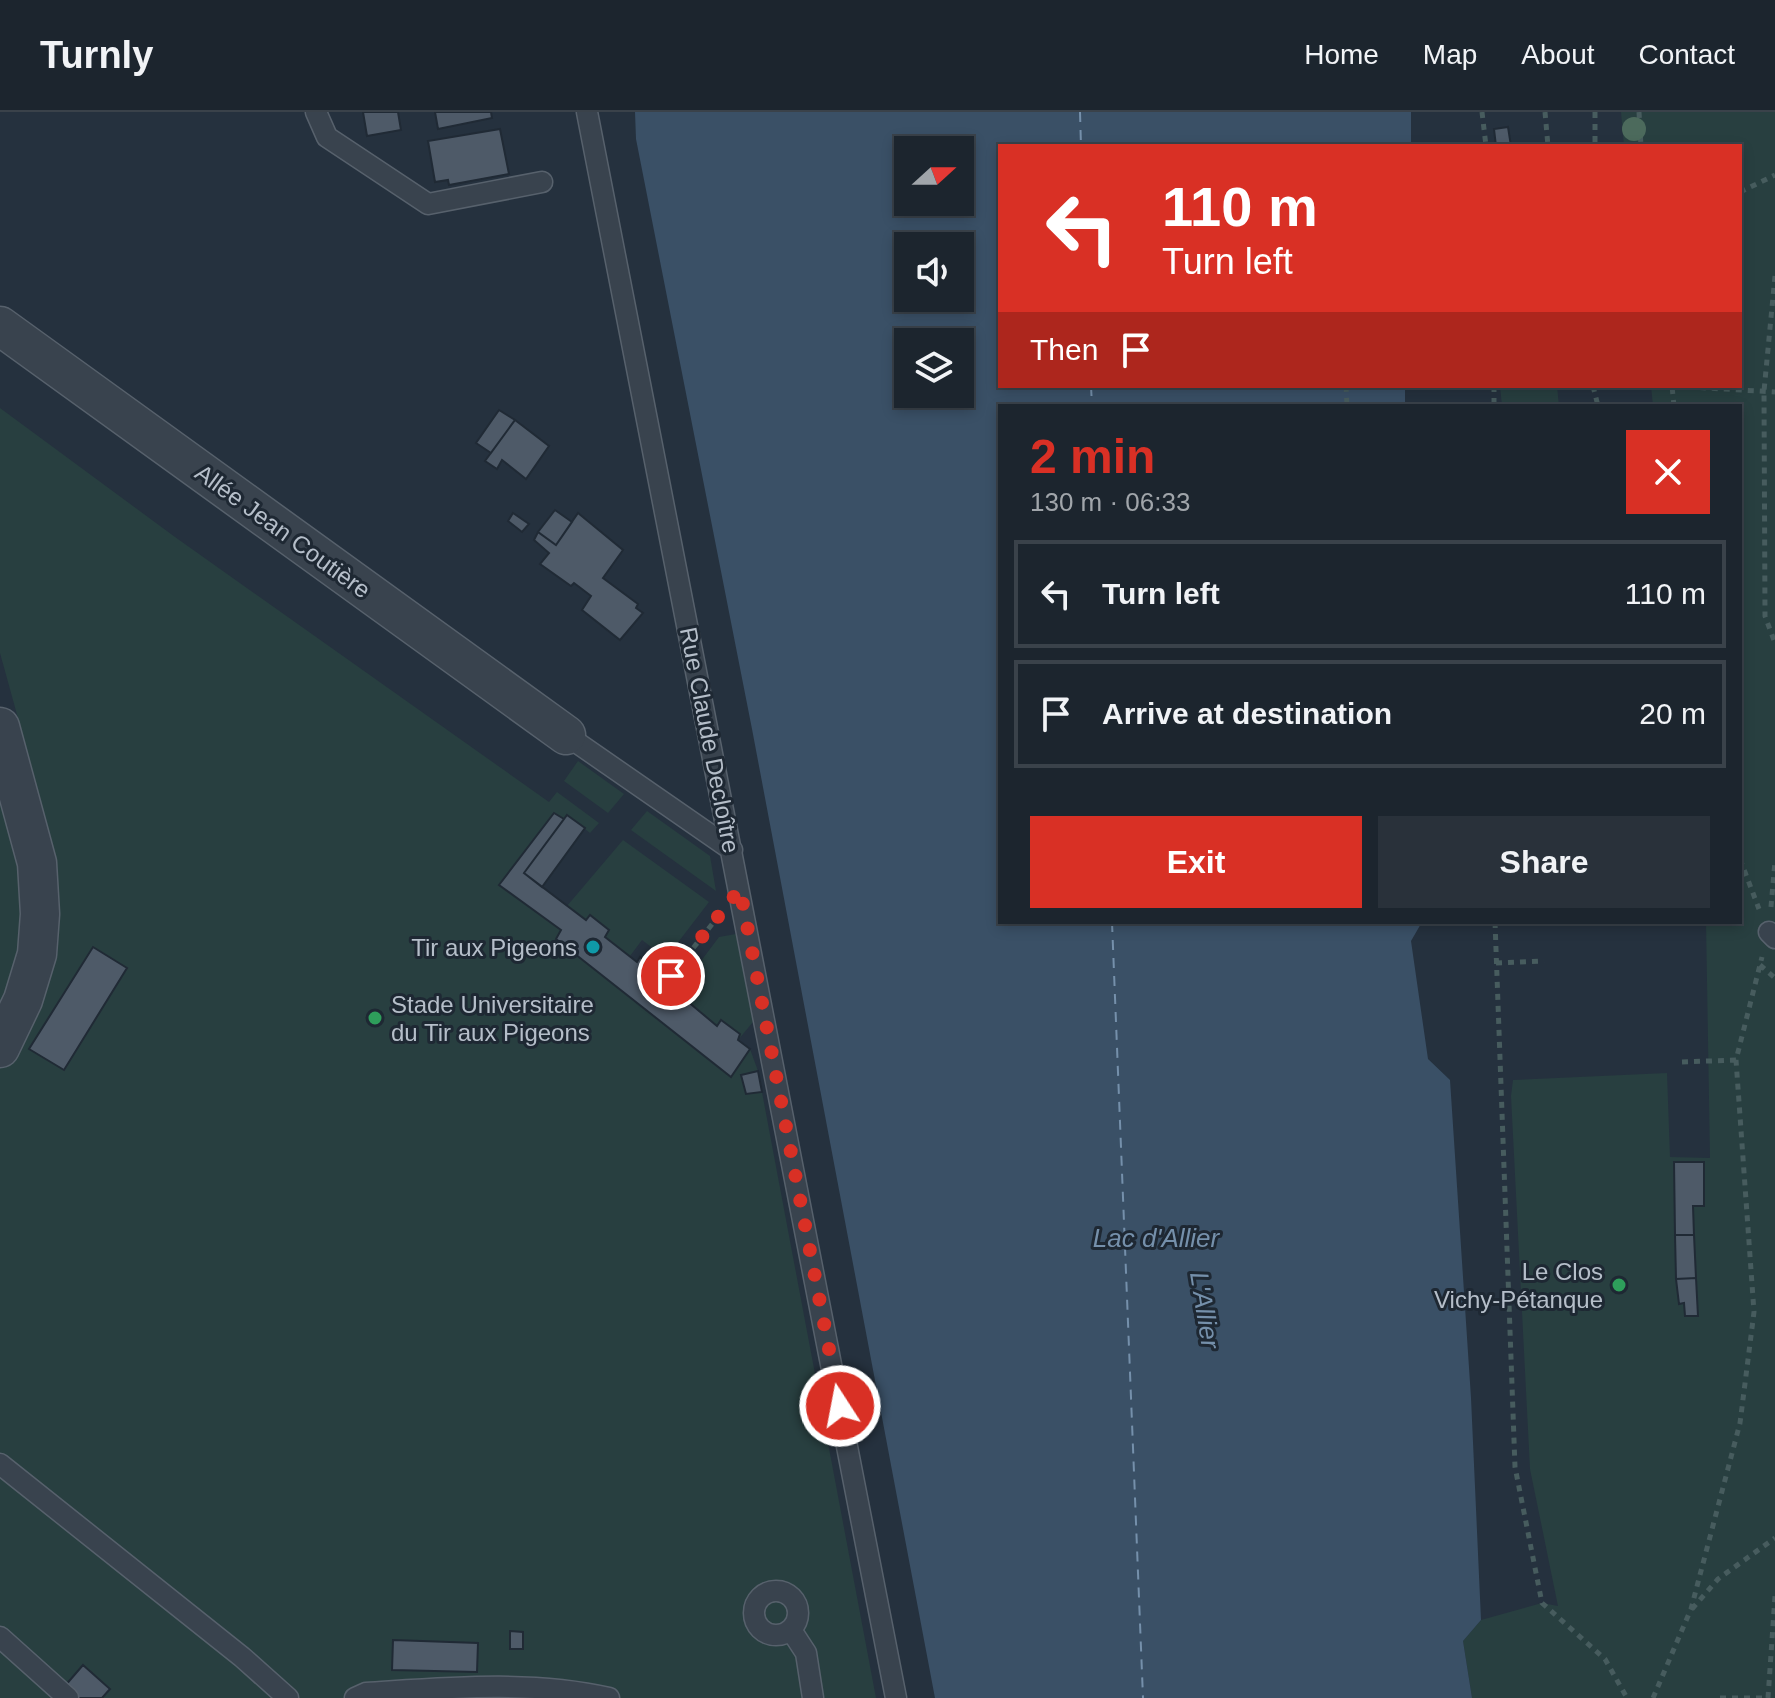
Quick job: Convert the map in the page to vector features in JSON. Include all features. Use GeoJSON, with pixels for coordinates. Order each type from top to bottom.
{"type":"FeatureCollection","features":[{"type":"Feature","properties":{"kind":"street","name":"Allée Jean Coutière"},"geometry":{"type":"LineString","coordinates":[[0,326],[566,735]]}},
{"type":"Feature","properties":{"kind":"street"},"geometry":{"type":"LineString","coordinates":[[0,727],[37,863],[40,914],[37,954],[23,1000],[0,1048]]}},
{"type":"Feature","properties":{"kind":"lane"},"geometry":{"type":"LineString","coordinates":[[316,112],[327,137],[428,204],[542,182]]}},
{"type":"Feature","properties":{"kind":"lane","name":"Rue Claude Decloître"},"geometry":{"type":"LineString","coordinates":[[587,112],[896,1698]]}},
{"type":"Feature","properties":{"kind":"lane"},"geometry":{"type":"LineString","coordinates":[[566,735],[732,850]]}},
{"type":"Feature","properties":{"kind":"lane"},"geometry":{"type":"LineString","coordinates":[[0,1464],[288,1698]]}},
{"type":"Feature","properties":{"kind":"lane"},"geometry":{"type":"LineString","coordinates":[[791,1630],[806,1653],[813,1698]]}},
{"type":"Feature","properties":{"kind":"lane"},"geometry":{"type":"LineString","coordinates":[[0,1637],[68,1698]]}},
{"type":"Feature","properties":{"kind":"lane"},"geometry":{"type":"LineString","coordinates":[[355,1698],[366,1693],[511,1686],[589,1693],[609,1698]]}},
{"type":"Feature","properties":{"kind":"path"},"geometry":{"type":"LineString","coordinates":[[1482,112],[1486,144]]}},
{"type":"Feature","properties":{"kind":"path"},"geometry":{"type":"LineString","coordinates":[[1545,112],[1548,144]]}},
{"type":"Feature","properties":{"kind":"path"},"geometry":{"type":"LineString","coordinates":[[1595,112],[1595,144]]}},
{"type":"Feature","properties":{"kind":"path"},"geometry":{"type":"LineString","coordinates":[[1639,112],[1641,144]]}},
{"type":"Feature","properties":{"kind":"path"},"geometry":{"type":"LineString","coordinates":[[1742,191],[1775,175]]}},
{"type":"Feature","properties":{"kind":"path"},"geometry":{"type":"LineString","coordinates":[[1775,276],[1764,391],[1765,616],[1775,643]]}},
{"type":"Feature","properties":{"kind":"path"},"geometry":{"type":"LineString","coordinates":[[1709,388],[1775,392]]}},
{"type":"Feature","properties":{"kind":"path"},"geometry":{"type":"LineString","coordinates":[[1653,1698],[1691,1609],[1740,1423],[1754,1312],[1736,1060],[1760,965],[1772,935],[1775,861]]}},
{"type":"Feature","properties":{"kind":"path"},"geometry":{"type":"LineString","coordinates":[[1742,864],[1772,935]]}},
{"type":"Feature","properties":{"kind":"path"},"geometry":{"type":"LineString","coordinates":[[671,976],[740,889]]}},
{"type":"Feature","properties":{"kind":"path"},"geometry":{"type":"LineString","coordinates":[[1495,924],[1515,1467],[1542,1603],[1605,1659],[1627,1698]]}},
{"type":"Feature","properties":{"kind":"path"},"geometry":{"type":"LineString","coordinates":[[1496,963],[1544,961]]}},
{"type":"Feature","properties":{"kind":"path"},"geometry":{"type":"LineString","coordinates":[[1760,965],[1775,978]]}},
{"type":"Feature","properties":{"kind":"path"},"geometry":{"type":"LineString","coordinates":[[1682,1062],[1736,1060]]}},
{"type":"Feature","properties":{"kind":"path"},"geometry":{"type":"LineString","coordinates":[[1691,1609],[1718,1579],[1775,1538]]}},
{"type":"Feature","properties":{"kind":"path"},"geometry":{"type":"LineString","coordinates":[[1720,1698],[1769,1697],[1775,1596]]}},
{"type":"Feature","properties":{"kind":"green space"},"geometry":{"type":"Polygon","coordinates":[[[1621,112],[1775,112],[1775,1698],[1472,1698],[1463,1641],[1481,1620],[1542,1603],[1558,1606],[1530,1469],[1511,1096],[1513,1080],[1667,1073],[1670,1157],[1710,1158],[1706,924],[1742,924],[1742,404],[1653,404],[1651,388],[1742,388],[1742,144],[1624,144],[1621,112]]]}},
{"type":"Feature","properties":{"kind":"green space"},"geometry":{"type":"Polygon","coordinates":[[[1500,388],[1557,388],[1559,404],[1502,404],[1500,388]]]}},
{"type":"Feature","properties":{"kind":"green space","name":"Stade Universitaire du Tir aux Pigeons"},"geometry":{"type":"Polygon","coordinates":[[[0,408],[175,537],[549,802],[557,792],[599,823],[590,833],[585,829],[543,887],[567,906],[623,840],[709,902],[666,958],[642,940],[630,956],[636,961],[640,957],[649,962],[651,959],[683,985],[719,937],[736,934],[753,1022],[738,1040],[750,1049],[758,1071],[876,1698],[0,1698],[0,735],[21,729],[0,653],[0,408]]]}},
{"type":"Feature","properties":{"kind":"green space"},"geometry":{"type":"Polygon","coordinates":[[[578,761],[624,794],[608,813],[564,781],[578,761]]]}},
{"type":"Feature","properties":{"kind":"green space"},"geometry":{"type":"Polygon","coordinates":[[[647,811],[710,856],[716,891],[631,830],[647,811]]]}},
{"type":"Feature","properties":{"kind":"water","name":"Lac d'Allier"},"geometry":{"type":"Polygon","coordinates":[[[635,112],[1411,112],[1411,144],[998,144],[998,388],[1405,388],[1405,404],[998,404],[998,924],[1421,924],[1411,941],[1428,1059],[1450,1080],[1471,1398],[1481,1620],[1463,1641],[1472,1698],[935,1698],[752,729],[636,139],[635,112]]]}},
{"type":"Feature","properties":{"kind":"building"},"geometry":{"type":"Polygon","coordinates":[[[363,112],[398,112],[401,130],[367,136],[363,112]]]}},
{"type":"Feature","properties":{"kind":"building"},"geometry":{"type":"Polygon","coordinates":[[[435,112],[491,112],[492,118],[438,129],[435,112]]]}},
{"type":"Feature","properties":{"kind":"building"},"geometry":{"type":"Polygon","coordinates":[[[1508,127],[1511,144],[1496,144],[1494,129],[1508,127]]]}},
{"type":"Feature","properties":{"kind":"building"},"geometry":{"type":"Polygon","coordinates":[[[500,129],[509,174],[449,185],[448,180],[435,182],[428,141],[500,129]]]}},
{"type":"Feature","properties":{"kind":"building"},"geometry":{"type":"Polygon","coordinates":[[[499,410],[515,420],[491,453],[476,443],[499,410]]]}},
{"type":"Feature","properties":{"kind":"building"},"geometry":{"type":"Polygon","coordinates":[[[515,420],[549,446],[526,479],[502,460],[497,469],[485,461],[515,420]]]}},
{"type":"Feature","properties":{"kind":"building"},"geometry":{"type":"Polygon","coordinates":[[[555,510],[572,522],[556,545],[538,532],[555,510]]]}},
{"type":"Feature","properties":{"kind":"building"},"geometry":{"type":"Polygon","coordinates":[[[513,513],[529,524],[522,532],[508,521],[513,513]]]}},
{"type":"Feature","properties":{"kind":"building"},"geometry":{"type":"Polygon","coordinates":[[[578,513],[623,550],[603,578],[638,604],[636,608],[643,613],[620,640],[582,610],[591,596],[540,564],[549,553],[534,540],[538,532],[556,545],[578,513]]]}},
{"type":"Feature","properties":{"kind":"building","name":"Tir aux Pigeons"},"geometry":{"type":"Polygon","coordinates":[[[554,813],[564,819],[524,873],[586,920],[590,915],[609,930],[605,937],[637,962],[640,957],[649,963],[651,959],[685,987],[680,995],[717,1026],[721,1020],[740,1034],[738,1040],[750,1049],[731,1077],[556,939],[561,930],[499,885],[554,813]]]}},
{"type":"Feature","properties":{"kind":"building"},"geometry":{"type":"Polygon","coordinates":[[[567,815],[585,828],[542,887],[524,873],[567,815]]]}},
{"type":"Feature","properties":{"kind":"building"},"geometry":{"type":"Polygon","coordinates":[[[93,947],[127,968],[64,1070],[29,1049],[93,947]]]}},
{"type":"Feature","properties":{"kind":"building"},"geometry":{"type":"Polygon","coordinates":[[[758,1071],[762,1092],[746,1094],[741,1075],[758,1071]]]}},
{"type":"Feature","properties":{"kind":"building"},"geometry":{"type":"Polygon","coordinates":[[[1674,1162],[1704,1162],[1704,1206],[1693,1206],[1694,1235],[1675,1235],[1674,1162]]]}},
{"type":"Feature","properties":{"kind":"building"},"geometry":{"type":"Polygon","coordinates":[[[1675,1235],[1694,1235],[1696,1278],[1676,1279],[1675,1235]]]}},
{"type":"Feature","properties":{"kind":"building"},"geometry":{"type":"Polygon","coordinates":[[[1696,1278],[1698,1316],[1685,1316],[1684,1303],[1679,1304],[1676,1279],[1696,1278]]]}},
{"type":"Feature","properties":{"kind":"building"},"geometry":{"type":"Polygon","coordinates":[[[510,1631],[523,1632],[523,1649],[510,1649],[510,1631]]]}},
{"type":"Feature","properties":{"kind":"building"},"geometry":{"type":"Polygon","coordinates":[[[393,1640],[478,1643],[477,1672],[392,1670],[393,1640]]]}},
{"type":"Feature","properties":{"kind":"building"},"geometry":{"type":"Polygon","coordinates":[[[83,1665],[110,1689],[102,1698],[76,1698],[64,1687],[83,1665]]]}},
{"type":"Feature","properties":{"kind":"ferry route"},"geometry":{"type":"LineString","coordinates":[[1080,112],[1081,144]]}},
{"type":"Feature","properties":{"kind":"ferry route"},"geometry":{"type":"LineString","coordinates":[[1091,388],[1092,404]]}},
{"type":"Feature","properties":{"kind":"ferry route"},"geometry":{"type":"LineString","coordinates":[[1112,924],[1143,1698]]}},
{"type":"Feature","properties":{"kind":"place","name":"Tir aux Pigeons"},"geometry":{"type":"Point","coordinates":[593,947]}},
{"type":"Feature","properties":{"kind":"place","name":"Stade Universitaire du Tir aux Pigeons"},"geometry":{"type":"Point","coordinates":[375,1018]}},
{"type":"Feature","properties":{"kind":"place","name":"Le Clos Vichy-Pétanque"},"geometry":{"type":"Point","coordinates":[1619,1285]}},
{"type":"Feature","properties":{"kind":"route"},"geometry":{"type":"LineString","coordinates":[[671,976],[740,889],[840,1406]]}},
{"type":"Feature","properties":{"kind":"water label","name":"L'Allier"},"geometry":{"type":"Point","coordinates":[1205,1310]}}]}
